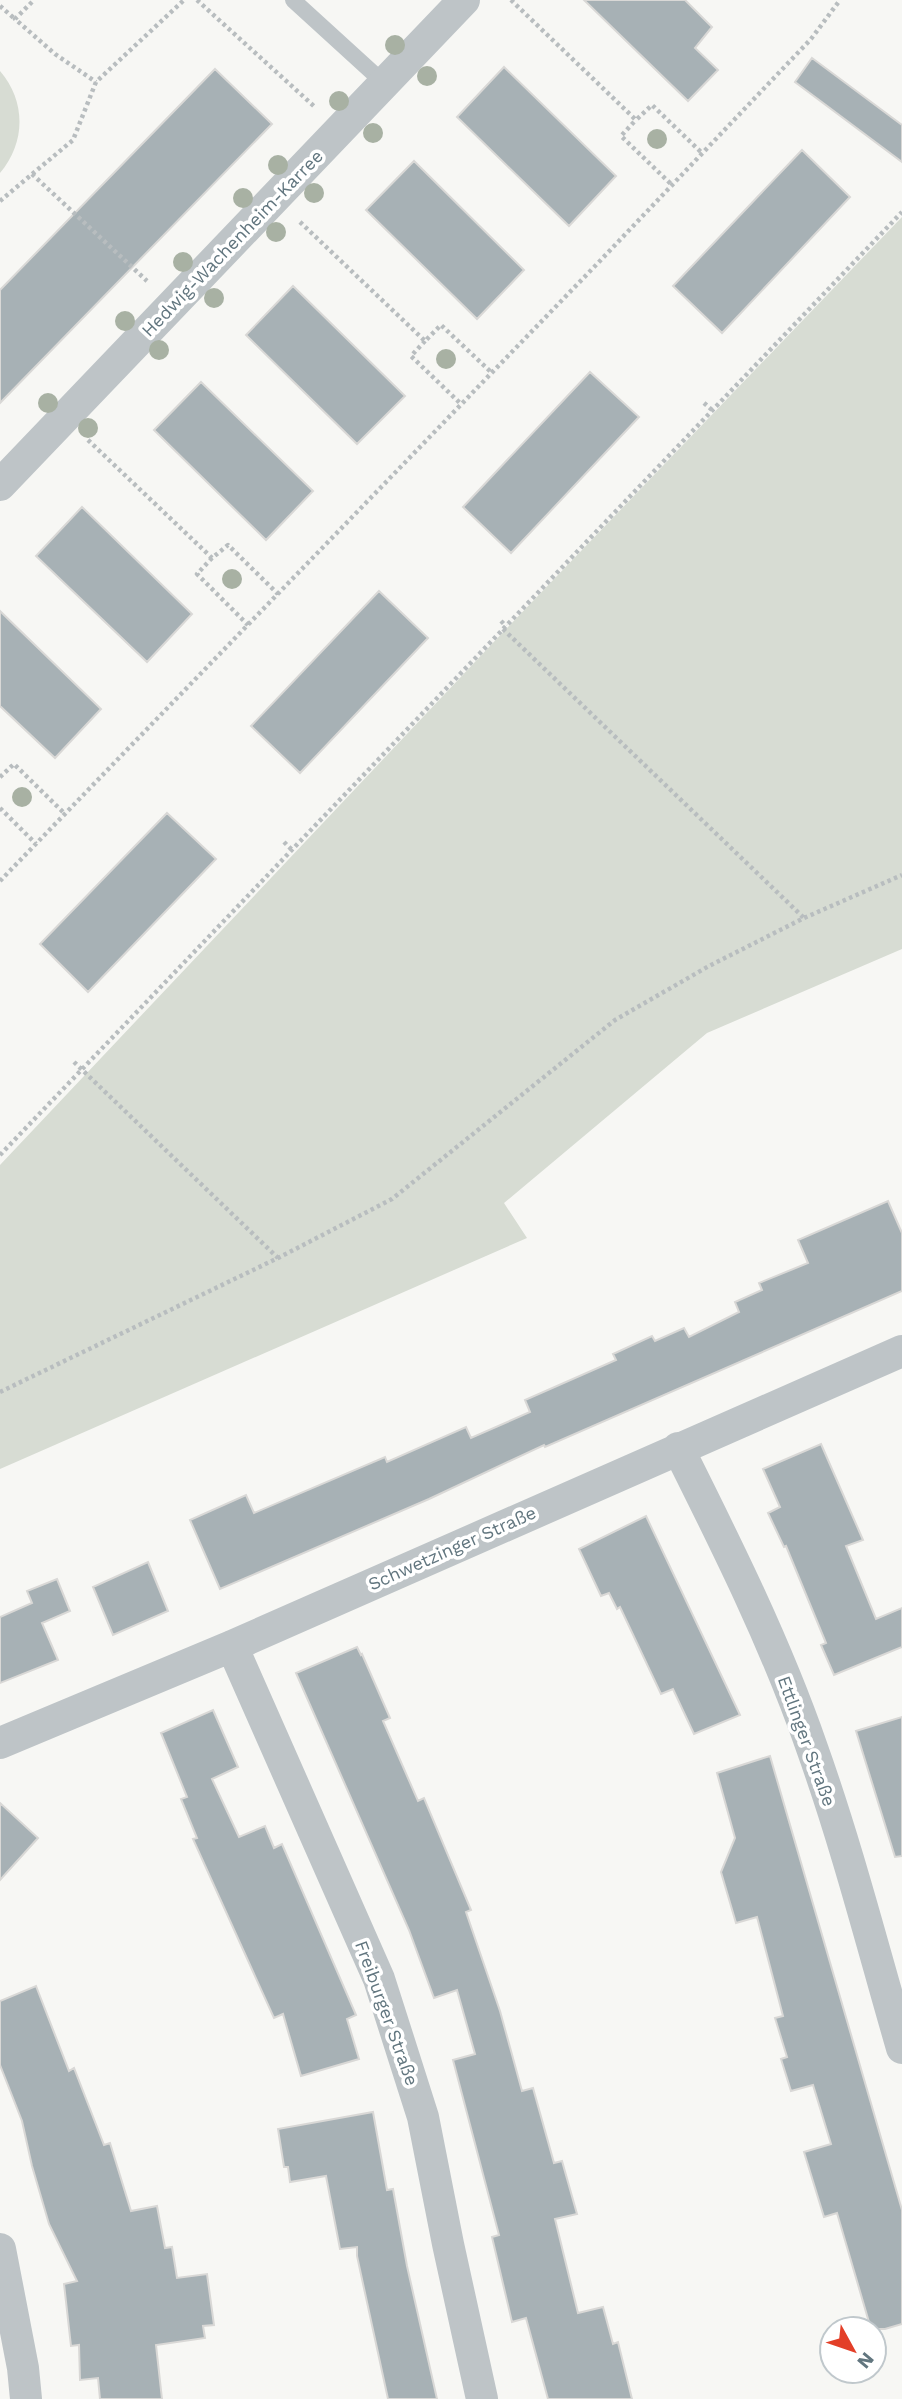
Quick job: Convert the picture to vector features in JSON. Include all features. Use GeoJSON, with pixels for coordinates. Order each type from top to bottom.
{"type":"FeatureCollection","features":[{"type":"Feature","properties":{"kind":"street","name":"Hedwig-Wachenheim-Karree"},"geometry":{"type":"LineString","coordinates":[[0,485],[464,0]]}},
{"type":"Feature","properties":{"kind":"street","name":"Schwetzinger Straße"},"geometry":{"type":"LineString","coordinates":[[0,1743],[232,1646],[902,1351]]}},
{"type":"Feature","properties":{"kind":"street","name":"Ettlinger Straße"},"geometry":{"type":"LineString","coordinates":[[678,1448],[750,1593],[811,1746],[902,2048]]}},
{"type":"Feature","properties":{"kind":"street","name":"Freiburger Straße"},"geometry":{"type":"LineString","coordinates":[[232,1646],[379,1979],[423,2117],[482,2399]]}},
{"type":"Feature","properties":{"kind":"street"},"geometry":{"type":"LineString","coordinates":[[0,2249],[23,2368],[26,2399]]}},
{"type":"Feature","properties":{"kind":"lane"},"geometry":{"type":"LineString","coordinates":[[293,0],[384,83]]}},
{"type":"Feature","properties":{"kind":"path"},"geometry":{"type":"LineString","coordinates":[[0,201],[73,141],[96,82],[184,0]]}},
{"type":"Feature","properties":{"kind":"path"},"geometry":{"type":"LineString","coordinates":[[197,0],[340,130]]}},
{"type":"Feature","properties":{"kind":"path"},"geometry":{"type":"LineString","coordinates":[[511,0],[636,120],[652,105],[702,153]]}},
{"type":"Feature","properties":{"kind":"path"},"geometry":{"type":"LineString","coordinates":[[0,881],[811,40],[840,0]]}},
{"type":"Feature","properties":{"kind":"path"},"geometry":{"type":"LineString","coordinates":[[15,19],[32,2]]}},
{"type":"Feature","properties":{"kind":"path"},"geometry":{"type":"LineString","coordinates":[[0,6],[55,54],[96,82]]}},
{"type":"Feature","properties":{"kind":"path"},"geometry":{"type":"LineString","coordinates":[[634,122],[621,136],[672,185]]}},
{"type":"Feature","properties":{"kind":"path"},"geometry":{"type":"LineString","coordinates":[[32,174],[173,305]]}},
{"type":"Feature","properties":{"kind":"path"},"geometry":{"type":"LineString","coordinates":[[275,197],[425,341]]}},
{"type":"Feature","properties":{"kind":"path"},"geometry":{"type":"LineString","coordinates":[[0,1155],[902,212]]}},
{"type":"Feature","properties":{"kind":"path"},"geometry":{"type":"LineString","coordinates":[[461,404],[411,356],[441,325],[492,373]]}},
{"type":"Feature","properties":{"kind":"path"},"geometry":{"type":"LineString","coordinates":[[704,402],[712,410]]}},
{"type":"Feature","properties":{"kind":"path"},"geometry":{"type":"LineString","coordinates":[[65,418],[212,558]]}},
{"type":"Feature","properties":{"kind":"path"},"geometry":{"type":"LineString","coordinates":[[248,625],[197,575],[212,558],[228,545],[278,594]]}},
{"type":"Feature","properties":{"kind":"path"},"geometry":{"type":"LineString","coordinates":[[501,621],[505,628],[804,918]]}},
{"type":"Feature","properties":{"kind":"path"},"geometry":{"type":"LineString","coordinates":[[0,777],[14,764],[65,814]]}},
{"type":"Feature","properties":{"kind":"path"},"geometry":{"type":"LineString","coordinates":[[0,808],[36,844]]}},
{"type":"Feature","properties":{"kind":"path"},"geometry":{"type":"LineString","coordinates":[[284,842],[293,850]]}},
{"type":"Feature","properties":{"kind":"path"},"geometry":{"type":"LineString","coordinates":[[0,1392],[278,1258],[391,1199],[615,1020],[709,965],[804,918],[902,875]]}},
{"type":"Feature","properties":{"kind":"path"},"geometry":{"type":"LineString","coordinates":[[74,1062],[278,1258]]}},
{"type":"Feature","properties":{"kind":"shaded area"},"geometry":{"type":"Polygon","coordinates":[[[0,71],[15,95],[20,122],[15,148],[0,173],[0,71]]]}},
{"type":"Feature","properties":{"kind":"shaded area"},"geometry":{"type":"Polygon","coordinates":[[[902,217],[902,949],[707,1033],[504,1203],[527,1238],[0,1469],[0,1165],[508,627],[902,217]]]}},
{"type":"Feature","properties":{"kind":"building"},"geometry":{"type":"Polygon","coordinates":[[[584,0],[685,0],[712,27],[695,48],[718,70],[688,101],[584,0]]]}},
{"type":"Feature","properties":{"kind":"building"},"geometry":{"type":"Polygon","coordinates":[[[812,58],[902,125],[902,162],[795,82],[812,58]]]}},
{"type":"Feature","properties":{"kind":"building"},"geometry":{"type":"Polygon","coordinates":[[[504,67],[616,176],[569,226],[457,117],[504,67]]]}},
{"type":"Feature","properties":{"kind":"building"},"geometry":{"type":"Polygon","coordinates":[[[215,69],[272,124],[0,403],[0,290],[215,69]]]}},
{"type":"Feature","properties":{"kind":"building"},"geometry":{"type":"Polygon","coordinates":[[[802,150],[850,197],[722,333],[673,286],[802,150]]]}},
{"type":"Feature","properties":{"kind":"building"},"geometry":{"type":"Polygon","coordinates":[[[414,161],[524,270],[477,319],[366,210],[414,161]]]}},
{"type":"Feature","properties":{"kind":"building"},"geometry":{"type":"Polygon","coordinates":[[[293,286],[405,396],[357,444],[246,335],[293,286]]]}},
{"type":"Feature","properties":{"kind":"building"},"geometry":{"type":"Polygon","coordinates":[[[590,372],[639,417],[511,553],[463,507],[590,372]]]}},
{"type":"Feature","properties":{"kind":"building"},"geometry":{"type":"Polygon","coordinates":[[[201,382],[313,491],[266,540],[154,430],[201,382]]]}},
{"type":"Feature","properties":{"kind":"building"},"geometry":{"type":"Polygon","coordinates":[[[82,507],[192,614],[147,662],[36,556],[82,507]]]}},
{"type":"Feature","properties":{"kind":"building"},"geometry":{"type":"Polygon","coordinates":[[[379,591],[428,638],[300,773],[251,726],[379,591]]]}},
{"type":"Feature","properties":{"kind":"building"},"geometry":{"type":"Polygon","coordinates":[[[0,611],[101,709],[55,758],[0,706],[0,611]]]}},
{"type":"Feature","properties":{"kind":"building"},"geometry":{"type":"Polygon","coordinates":[[[167,813],[216,859],[88,992],[40,944],[167,813]]]}},
{"type":"Feature","properties":{"kind":"building"},"geometry":{"type":"Polygon","coordinates":[[[888,1201],[902,1233],[902,1291],[545,1447],[544,1445],[429,1499],[220,1589],[190,1520],[246,1495],[254,1513],[385,1457],[387,1462],[466,1427],[471,1438],[530,1412],[525,1400],[616,1360],[613,1354],[652,1336],[655,1341],[684,1328],[689,1337],[739,1312],[735,1302],[762,1290],[759,1283],[808,1263],[798,1240],[888,1201]]]}},
{"type":"Feature","properties":{"kind":"building"},"geometry":{"type":"Polygon","coordinates":[[[821,1444],[863,1540],[846,1546],[876,1619],[902,1608],[902,1647],[834,1675],[821,1645],[826,1643],[786,1546],[784,1547],[768,1513],[780,1507],[763,1469],[821,1444]]]}},
{"type":"Feature","properties":{"kind":"building"},"geometry":{"type":"Polygon","coordinates":[[[646,1516],[740,1715],[694,1734],[673,1689],[661,1694],[620,1607],[617,1609],[609,1593],[601,1596],[579,1549],[646,1516]]]}},
{"type":"Feature","properties":{"kind":"building"},"geometry":{"type":"Polygon","coordinates":[[[148,1562],[168,1611],[113,1635],[93,1587],[148,1562]]]}},
{"type":"Feature","properties":{"kind":"building"},"geometry":{"type":"Polygon","coordinates":[[[57,1579],[70,1611],[42,1623],[58,1660],[0,1683],[0,1617],[32,1603],[27,1591],[57,1579]]]}},
{"type":"Feature","properties":{"kind":"building"},"geometry":{"type":"Polygon","coordinates":[[[357,1647],[390,1718],[383,1721],[418,1801],[424,1798],[471,1910],[466,1912],[500,2011],[522,2091],[533,2088],[554,2163],[562,2161],[577,2214],[555,2219],[578,2313],[603,2307],[613,2344],[618,2342],[632,2399],[548,2399],[526,2318],[512,2322],[492,2237],[499,2235],[453,2060],[475,2054],[457,1990],[434,1998],[409,1930],[296,1673],[357,1647]]]}},
{"type":"Feature","properties":{"kind":"building"},"geometry":{"type":"Polygon","coordinates":[[[213,1710],[238,1767],[212,1779],[239,1837],[265,1826],[274,1848],[282,1844],[356,2015],[347,2019],[359,2059],[301,2076],[283,2014],[274,2018],[193,1839],[197,1838],[181,1799],[187,1797],[161,1733],[213,1710]]]}},
{"type":"Feature","properties":{"kind":"building"},"geometry":{"type":"Polygon","coordinates":[[[902,1717],[902,1856],[895,1857],[856,1731],[902,1717]]]}},
{"type":"Feature","properties":{"kind":"building"},"geometry":{"type":"Polygon","coordinates":[[[770,1756],[902,2210],[902,2324],[888,2328],[888,2315],[867,2315],[837,2213],[824,2217],[804,2152],[831,2144],[813,2085],[791,2091],[781,2059],[787,2057],[775,2018],[783,2016],[757,1917],[736,1923],[721,1872],[735,1838],[717,1773],[770,1756]]]}},
{"type":"Feature","properties":{"kind":"building"},"geometry":{"type":"Polygon","coordinates":[[[0,1803],[38,1838],[0,1880],[0,1803]]]}},
{"type":"Feature","properties":{"kind":"building"},"geometry":{"type":"Polygon","coordinates":[[[36,1986],[69,2071],[74,2068],[104,2145],[110,2143],[131,2211],[157,2206],[165,2248],[172,2247],[177,2278],[207,2274],[214,2325],[203,2326],[205,2338],[156,2345],[162,2399],[100,2399],[98,2378],[80,2380],[79,2345],[71,2346],[64,2284],[77,2281],[49,2224],[22,2121],[0,2065],[0,2001],[36,1986]]]}},
{"type":"Feature","properties":{"kind":"building"},"geometry":{"type":"Polygon","coordinates":[[[373,2112],[387,2190],[393,2189],[437,2399],[388,2399],[357,2247],[340,2249],[326,2176],[290,2182],[288,2167],[284,2167],[278,2129],[373,2112]]]}}]}
